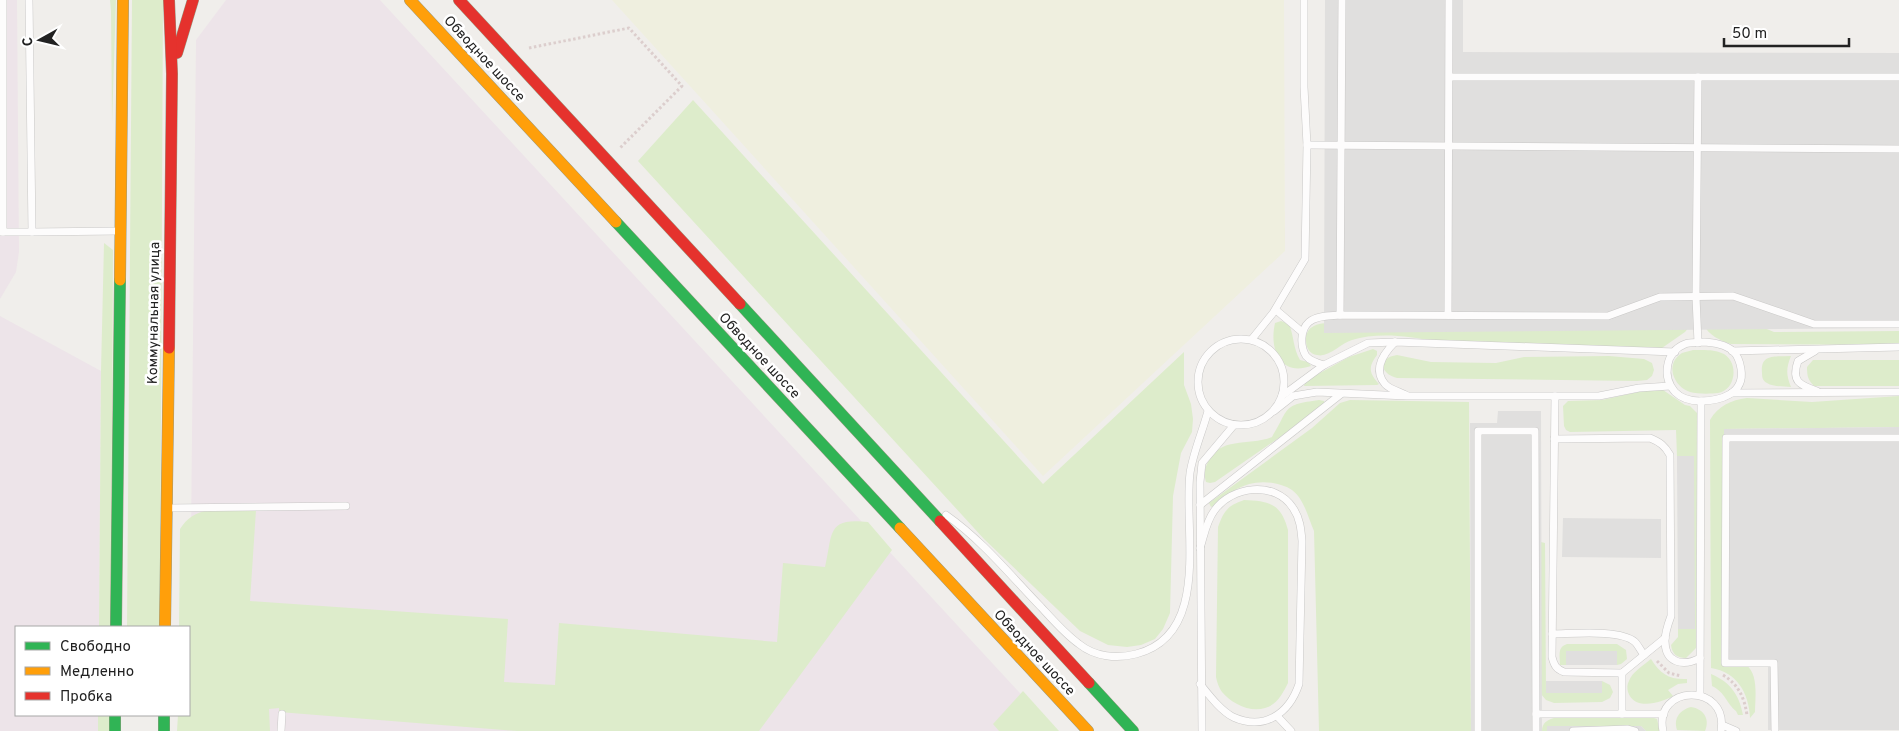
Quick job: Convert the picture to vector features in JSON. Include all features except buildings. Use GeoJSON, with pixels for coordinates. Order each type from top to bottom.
{"type":"FeatureCollection","features":[{"type":"Feature","properties":{"kind":"main road"},"geometry":{"type":"LineString","coordinates":[[116,626],[122,231],[123,0]]}},
{"type":"Feature","properties":{"kind":"main road","name":"Коммунальная улица"},"geometry":{"type":"LineString","coordinates":[[165,626],[172,74],[169,0]]}},
{"type":"Feature","properties":{"kind":"main road"},"geometry":{"type":"LineString","coordinates":[[172,74],[193,0]]}},
{"type":"Feature","properties":{"kind":"main road"},"geometry":{"type":"LineString","coordinates":[[404,0],[424,14]]}},
{"type":"Feature","properties":{"kind":"main road","name":"Обводное шоссе"},"geometry":{"type":"LineString","coordinates":[[410,0],[1088,731]]}},
{"type":"Feature","properties":{"kind":"main road","name":"Обводное шоссе"},"geometry":{"type":"LineString","coordinates":[[459,0],[1132,731]]}},
{"type":"Feature","properties":{"kind":"main road"},"geometry":{"type":"LineString","coordinates":[[115,716],[115,731]]}},
{"type":"Feature","properties":{"kind":"main road"},"geometry":{"type":"LineString","coordinates":[[164,716],[164,731]]}},
{"type":"Feature","properties":{"kind":"lane"},"geometry":{"type":"LineString","coordinates":[[3,0],[1,232],[122,231]]}},
{"type":"Feature","properties":{"kind":"lane"},"geometry":{"type":"LineString","coordinates":[[29,0],[32,232]]}},
{"type":"Feature","properties":{"kind":"lane"},"geometry":{"type":"LineString","coordinates":[[1252,339],[1276,310],[1305,259],[1307,145],[1304,87],[1304,0]]}},
{"type":"Feature","properties":{"kind":"lane"},"geometry":{"type":"LineString","coordinates":[[1340,315],[1342,0]]}},
{"type":"Feature","properties":{"kind":"lane"},"geometry":{"type":"LineString","coordinates":[[1448,315],[1449,0]]}},
{"type":"Feature","properties":{"kind":"lane"},"geometry":{"type":"LineString","coordinates":[[1450,77],[1899,76]]}},
{"type":"Feature","properties":{"kind":"lane"},"geometry":{"type":"LineString","coordinates":[[1698,77],[1696,297],[1698,343]]}},
{"type":"Feature","properties":{"kind":"lane"},"geometry":{"type":"LineString","coordinates":[[1307,145],[1899,149]]}},
{"type":"Feature","properties":{"kind":"lane"},"geometry":{"type":"LineString","coordinates":[[1324,365],[1314,362],[1306,356],[1302,346],[1302,332],[1309,322],[1316,318],[1340,315],[1608,316],[1660,297],[1734,296],[1814,324],[1899,324]]}},
{"type":"Feature","properties":{"kind":"lane"},"geometry":{"type":"LineString","coordinates":[[1276,310],[1302,332]]}},
{"type":"Feature","properties":{"kind":"lane"},"geometry":{"type":"LineString","coordinates":[[1274,411],[1284,388],[1281,364],[1274,354],[1264,345],[1252,339],[1238,338],[1225,341],[1213,348],[1204,359],[1197,385],[1201,399],[1208,410],[1220,420],[1234,425],[1248,425],[1262,420],[1274,411],[1293,396],[1317,392],[1407,396],[1599,396],[1639,388],[1670,386]]}},
{"type":"Feature","properties":{"kind":"lane"},"geometry":{"type":"LineString","coordinates":[[1282,396],[1324,365],[1368,343],[1395,342],[1675,352]]}},
{"type":"Feature","properties":{"kind":"lane"},"geometry":{"type":"LineString","coordinates":[[1395,342],[1384,353],[1380,362],[1379,372],[1385,384],[1407,396]]}},
{"type":"Feature","properties":{"kind":"lane"},"geometry":{"type":"LineString","coordinates":[[1686,344],[1720,344],[1732,351],[1738,358],[1741,379],[1738,388],[1726,397],[1714,401],[1691,401],[1679,396],[1670,386],[1667,362],[1675,352],[1686,344]]}},
{"type":"Feature","properties":{"kind":"lane"},"geometry":{"type":"LineString","coordinates":[[1732,351],[1899,347]]}},
{"type":"Feature","properties":{"kind":"lane"},"geometry":{"type":"LineString","coordinates":[[1817,350],[1803,356],[1798,361],[1794,371],[1796,380],[1802,386],[1825,394]]}},
{"type":"Feature","properties":{"kind":"lane"},"geometry":{"type":"LineString","coordinates":[[1732,393],[1825,394],[1899,392]]}},
{"type":"Feature","properties":{"kind":"lane"},"geometry":{"type":"LineString","coordinates":[[1200,505],[1341,394]]}},
{"type":"Feature","properties":{"kind":"lane"},"geometry":{"type":"LineString","coordinates":[[1555,396],[1553,665],[1558,670],[1564,672],[1622,673],[1665,638]]}},
{"type":"Feature","properties":{"kind":"lane"},"geometry":{"type":"LineString","coordinates":[[1700,695],[1701,401]]}},
{"type":"Feature","properties":{"kind":"lane"},"geometry":{"type":"LineString","coordinates":[[912,491],[967,529],[1060,628],[1079,645],[1091,652],[1110,657],[1145,652],[1159,644],[1171,632],[1182,615],[1189,583],[1190,472],[1208,410]]}},
{"type":"Feature","properties":{"kind":"lane"},"geometry":{"type":"LineString","coordinates":[[1202,731],[1200,684],[1200,482],[1202,463],[1234,425]]}},
{"type":"Feature","properties":{"kind":"lane"},"geometry":{"type":"LineString","coordinates":[[1478,731],[1478,431],[1535,431],[1536,731]]}},
{"type":"Feature","properties":{"kind":"lane"},"geometry":{"type":"LineString","coordinates":[[1554,439],[1650,438],[1666,448],[1670,455],[1670,616],[1665,638],[1668,653],[1674,660],[1681,663],[1691,662],[1700,658]]}},
{"type":"Feature","properties":{"kind":"lane"},"geometry":{"type":"LineString","coordinates":[[1775,731],[1774,664],[1725,662],[1726,438],[1899,438]]}},
{"type":"Feature","properties":{"kind":"lane"},"geometry":{"type":"LineString","coordinates":[[1200,548],[1206,526],[1214,511],[1226,499],[1246,490],[1270,491],[1282,496],[1293,507],[1301,524],[1299,684],[1294,698],[1286,710],[1277,716],[1260,722],[1246,721],[1232,716],[1200,684]]}},
{"type":"Feature","properties":{"kind":"lane"},"geometry":{"type":"LineString","coordinates":[[166,508],[346,506]]}},
{"type":"Feature","properties":{"kind":"lane"},"geometry":{"type":"LineString","coordinates":[[1552,634],[1616,635],[1634,642],[1644,655]]}},
{"type":"Feature","properties":{"kind":"lane"},"geometry":{"type":"LineString","coordinates":[[1622,673],[1622,714]]}},
{"type":"Feature","properties":{"kind":"lane"},"geometry":{"type":"LineString","coordinates":[[1663,731],[1664,714],[1672,702],[1680,696],[1690,694],[1700,695],[1709,699],[1721,715],[1721,728],[1736,731]]}},
{"type":"Feature","properties":{"kind":"lane"},"geometry":{"type":"LineString","coordinates":[[281,731],[282,714]]}},
{"type":"Feature","properties":{"kind":"lane"},"geometry":{"type":"LineString","coordinates":[[1536,714],[1664,714]]}},
{"type":"Feature","properties":{"kind":"lane"},"geometry":{"type":"LineString","coordinates":[[1277,716],[1291,731]]}},
{"type":"Feature","properties":{"kind":"lane"},"geometry":{"type":"LineString","coordinates":[[1573,731],[1636,731]]}},
{"type":"Feature","properties":{"kind":"path"},"geometry":{"type":"LineString","coordinates":[[508,52],[629,28],[682,86],[607,160]]}},
{"type":"Feature","properties":{"kind":"path"},"geometry":{"type":"LineString","coordinates":[[1718,673],[1734,683],[1744,699],[1747,716]]}},
{"type":"Feature","properties":{"kind":"shaded area"},"geometry":{"type":"Polygon","coordinates":[[[0,0],[17,0],[19,252],[16,272],[0,299],[0,0]]]}},
{"type":"Feature","properties":{"kind":"shaded area"},"geometry":{"type":"Polygon","coordinates":[[[226,0],[380,0],[1055,731],[189,731],[196,40],[226,0]]]}},
{"type":"Feature","properties":{"kind":"shaded area"},"geometry":{"type":"Polygon","coordinates":[[[1325,0],[1463,0],[1463,52],[1899,53],[1899,328],[1324,333],[1325,0]]]}},
{"type":"Feature","properties":{"kind":"shaded area"},"geometry":{"type":"Polygon","coordinates":[[[0,316],[101,371],[99,626],[15,626],[15,716],[98,716],[98,731],[0,731],[0,316]]]}},
{"type":"Feature","properties":{"kind":"shaded area"},"geometry":{"type":"Polygon","coordinates":[[[1498,411],[1541,411],[1542,731],[1471,731],[1470,423],[1497,423],[1498,411]]]}},
{"type":"Feature","properties":{"kind":"shaded area"},"geometry":{"type":"Polygon","coordinates":[[[1899,427],[1899,730],[1768,730],[1768,666],[1723,665],[1724,429],[1899,427]]]}},
{"type":"Feature","properties":{"kind":"shaded area"},"geometry":{"type":"Polygon","coordinates":[[[1677,456],[1694,456],[1695,629],[1678,629],[1677,456]]]}},
{"type":"Feature","properties":{"kind":"shaded area"},"geometry":{"type":"Polygon","coordinates":[[[1563,518],[1661,519],[1661,558],[1562,557],[1563,518]]]}},
{"type":"Feature","properties":{"kind":"shaded area"},"geometry":{"type":"Polygon","coordinates":[[[1566,651],[1617,651],[1617,665],[1566,665],[1566,651]]]}},
{"type":"Feature","properties":{"kind":"shaded area"},"geometry":{"type":"Polygon","coordinates":[[[1546,681],[1602,681],[1602,693],[1546,693],[1546,681]]]}},
{"type":"Feature","properties":{"kind":"shaded area"},"geometry":{"type":"Polygon","coordinates":[[[1547,726],[1641,726],[1646,731],[1547,731],[1547,726]]]}},
{"type":"Feature","properties":{"kind":"green space"},"geometry":{"type":"Polygon","coordinates":[[[110,0],[116,0],[112,124],[111,11],[110,0]]]}},
{"type":"Feature","properties":{"kind":"green space"},"geometry":{"type":"Polygon","coordinates":[[[132,0],[163,0],[160,626],[127,626],[132,0]]]}},
{"type":"Feature","properties":{"kind":"green space"},"geometry":{"type":"Polygon","coordinates":[[[612,0],[1284,0],[1285,251],[1043,476],[612,0]]]}},
{"type":"Feature","properties":{"kind":"green space"},"geometry":{"type":"Polygon","coordinates":[[[693,100],[1043,484],[1184,352],[1184,385],[1191,404],[1192,432],[1181,453],[1173,496],[1170,613],[1163,629],[1155,639],[1141,645],[1127,647],[1108,645],[1080,631],[984,539],[638,161],[693,100]]]}},
{"type":"Feature","properties":{"kind":"green space"},"geometry":{"type":"Polygon","coordinates":[[[104,243],[113,250],[111,626],[99,626],[104,243]]]}},
{"type":"Feature","properties":{"kind":"green space"},"geometry":{"type":"Polygon","coordinates":[[[1281,321],[1289,324],[1300,360],[1308,362],[1311,366],[1291,368],[1279,358],[1274,342],[1274,333],[1275,323],[1281,321]]]}},
{"type":"Feature","properties":{"kind":"green space"},"geometry":{"type":"Polygon","coordinates":[[[1318,324],[1690,326],[1685,332],[1662,348],[1433,341],[1404,336],[1382,335],[1352,340],[1326,354],[1321,355],[1310,352],[1306,341],[1307,333],[1318,324]]]}},
{"type":"Feature","properties":{"kind":"green space"},"geometry":{"type":"Polygon","coordinates":[[[1704,325],[1762,327],[1774,332],[1899,331],[1899,345],[1731,344],[1712,335],[1704,325]]]}},
{"type":"Feature","properties":{"kind":"green space"},"geometry":{"type":"Polygon","coordinates":[[[1373,349],[1377,351],[1377,355],[1372,363],[1371,370],[1373,377],[1379,384],[1304,386],[1309,379],[1349,357],[1373,349]]]}},
{"type":"Feature","properties":{"kind":"green space"},"geometry":{"type":"Polygon","coordinates":[[[1693,350],[1717,351],[1729,358],[1732,363],[1733,376],[1729,387],[1718,393],[1704,394],[1690,392],[1679,385],[1673,375],[1673,363],[1682,353],[1693,350]]]}},
{"type":"Feature","properties":{"kind":"green space"},"geometry":{"type":"Polygon","coordinates":[[[1397,355],[1431,362],[1496,363],[1524,357],[1609,356],[1644,359],[1652,363],[1654,370],[1652,376],[1647,380],[1637,381],[1397,378],[1387,373],[1383,366],[1386,359],[1397,355]]]}},
{"type":"Feature","properties":{"kind":"green space"},"geometry":{"type":"Polygon","coordinates":[[[1791,356],[1787,372],[1791,387],[1772,385],[1763,379],[1762,367],[1766,359],[1770,357],[1791,356]]]}},
{"type":"Feature","properties":{"kind":"green space"},"geometry":{"type":"Polygon","coordinates":[[[1813,360],[1899,360],[1899,386],[1814,386],[1809,380],[1807,370],[1807,367],[1813,360]]]}},
{"type":"Feature","properties":{"kind":"green space"},"geometry":{"type":"Polygon","coordinates":[[[1647,390],[1663,390],[1685,405],[1690,406],[1697,413],[1696,648],[1686,658],[1675,655],[1671,645],[1678,637],[1678,629],[1694,629],[1694,456],[1677,456],[1676,430],[1570,432],[1564,426],[1563,406],[1568,401],[1602,400],[1647,390]]]}},
{"type":"Feature","properties":{"kind":"green space"},"geometry":{"type":"Polygon","coordinates":[[[1899,396],[1899,427],[1724,429],[1746,665],[1755,680],[1755,712],[1750,718],[1747,700],[1740,685],[1728,674],[1711,668],[1710,420],[1726,404],[1747,398],[1812,402],[1899,396]]]}},
{"type":"Feature","properties":{"kind":"green space"},"geometry":{"type":"Polygon","coordinates":[[[1319,400],[1324,401],[1325,404],[1322,408],[1215,482],[1206,482],[1206,466],[1212,455],[1219,449],[1235,443],[1263,440],[1272,437],[1285,414],[1292,406],[1319,400]]]}},
{"type":"Feature","properties":{"kind":"green space"},"geometry":{"type":"Polygon","coordinates":[[[1350,400],[1469,402],[1471,731],[1319,731],[1314,531],[1303,503],[1296,494],[1285,486],[1264,482],[1241,487],[1211,507],[1209,503],[1312,428],[1340,403],[1350,400]]]}},
{"type":"Feature","properties":{"kind":"green space"},"geometry":{"type":"Polygon","coordinates":[[[1244,500],[1261,501],[1278,509],[1288,530],[1288,683],[1282,695],[1276,701],[1269,706],[1259,709],[1247,708],[1230,700],[1221,690],[1216,677],[1218,527],[1227,510],[1234,504],[1244,500]]]}},
{"type":"Feature","properties":{"kind":"green space"},"geometry":{"type":"Polygon","coordinates":[[[208,510],[256,510],[250,601],[508,619],[504,682],[555,685],[559,623],[777,642],[783,563],[825,567],[834,530],[838,525],[845,522],[868,522],[892,550],[759,731],[517,731],[279,712],[279,708],[269,709],[270,731],[177,731],[178,716],[190,716],[190,626],[179,626],[180,529],[192,516],[208,510]]]}},
{"type":"Feature","properties":{"kind":"green space"},"geometry":{"type":"Polygon","coordinates":[[[1541,542],[1545,543],[1546,693],[1602,692],[1602,681],[1610,685],[1613,692],[1610,698],[1602,702],[1554,703],[1546,700],[1541,694],[1541,542]]]}},
{"type":"Feature","properties":{"kind":"green space"},"geometry":{"type":"Polygon","coordinates":[[[1567,644],[1617,644],[1626,650],[1627,659],[1617,665],[1617,651],[1566,651],[1566,665],[1560,665],[1560,650],[1567,644]]]}},
{"type":"Feature","properties":{"kind":"green space"},"geometry":{"type":"Polygon","coordinates":[[[1651,659],[1658,669],[1666,675],[1687,679],[1687,683],[1678,684],[1668,690],[1673,696],[1668,699],[1648,704],[1636,702],[1628,692],[1628,685],[1638,669],[1651,659]]]}},
{"type":"Feature","properties":{"kind":"green space"},"geometry":{"type":"Polygon","coordinates":[[[1711,674],[1718,677],[1733,690],[1743,715],[1738,715],[1723,695],[1712,686],[1711,674]]]}},
{"type":"Feature","properties":{"kind":"green space"},"geometry":{"type":"Polygon","coordinates":[[[1023,691],[1059,731],[999,731],[993,724],[1023,691]]]}},
{"type":"Feature","properties":{"kind":"green space"},"geometry":{"type":"Polygon","coordinates":[[[1691,707],[1696,708],[1705,715],[1707,722],[1705,731],[1677,730],[1676,722],[1678,715],[1691,707]]]}},
{"type":"Feature","properties":{"kind":"green space"},"geometry":{"type":"Polygon","coordinates":[[[98,716],[110,716],[110,731],[98,731],[98,716]]]}},
{"type":"Feature","properties":{"kind":"green space"},"geometry":{"type":"Polygon","coordinates":[[[1651,717],[1657,719],[1660,731],[1646,731],[1641,726],[1548,726],[1547,731],[1542,731],[1545,722],[1554,718],[1651,717]]]}},
{"type":"Feature","properties":{"kind":"traffic: fast"},"geometry":{"type":"LineString","coordinates":[[616,222],[900,528]]}},
{"type":"Feature","properties":{"kind":"traffic: fast"},"geometry":{"type":"LineString","coordinates":[[116,626],[120,280]]}},
{"type":"Feature","properties":{"kind":"traffic: fast"},"geometry":{"type":"LineString","coordinates":[[740,304],[940,521]]}},
{"type":"Feature","properties":{"kind":"traffic: fast"},"geometry":{"type":"LineString","coordinates":[[1089,683],[1133,731]]}},
{"type":"Feature","properties":{"kind":"traffic: fast"},"geometry":{"type":"LineString","coordinates":[[115,716],[115,731]]}},
{"type":"Feature","properties":{"kind":"traffic: fast"},"geometry":{"type":"LineString","coordinates":[[164,716],[164,731]]}},
{"type":"Feature","properties":{"kind":"traffic: slow"},"geometry":{"type":"LineString","coordinates":[[120,280],[123,0]]}},
{"type":"Feature","properties":{"kind":"traffic: slow"},"geometry":{"type":"LineString","coordinates":[[410,0],[616,222]]}},
{"type":"Feature","properties":{"kind":"traffic: slow"},"geometry":{"type":"LineString","coordinates":[[165,626],[169,348]]}},
{"type":"Feature","properties":{"kind":"traffic: slow"},"geometry":{"type":"LineString","coordinates":[[900,528],[1088,731]]}},
{"type":"Feature","properties":{"kind":"traffic: jam"},"geometry":{"type":"LineString","coordinates":[[169,0],[172,74],[169,348]]}},
{"type":"Feature","properties":{"kind":"traffic: jam"},"geometry":{"type":"LineString","coordinates":[[177,53],[193,0]]}},
{"type":"Feature","properties":{"kind":"traffic: jam"},"geometry":{"type":"LineString","coordinates":[[459,0],[740,304]]}},
{"type":"Feature","properties":{"kind":"traffic: jam"},"geometry":{"type":"LineString","coordinates":[[940,521],[1089,683]]}}]}
